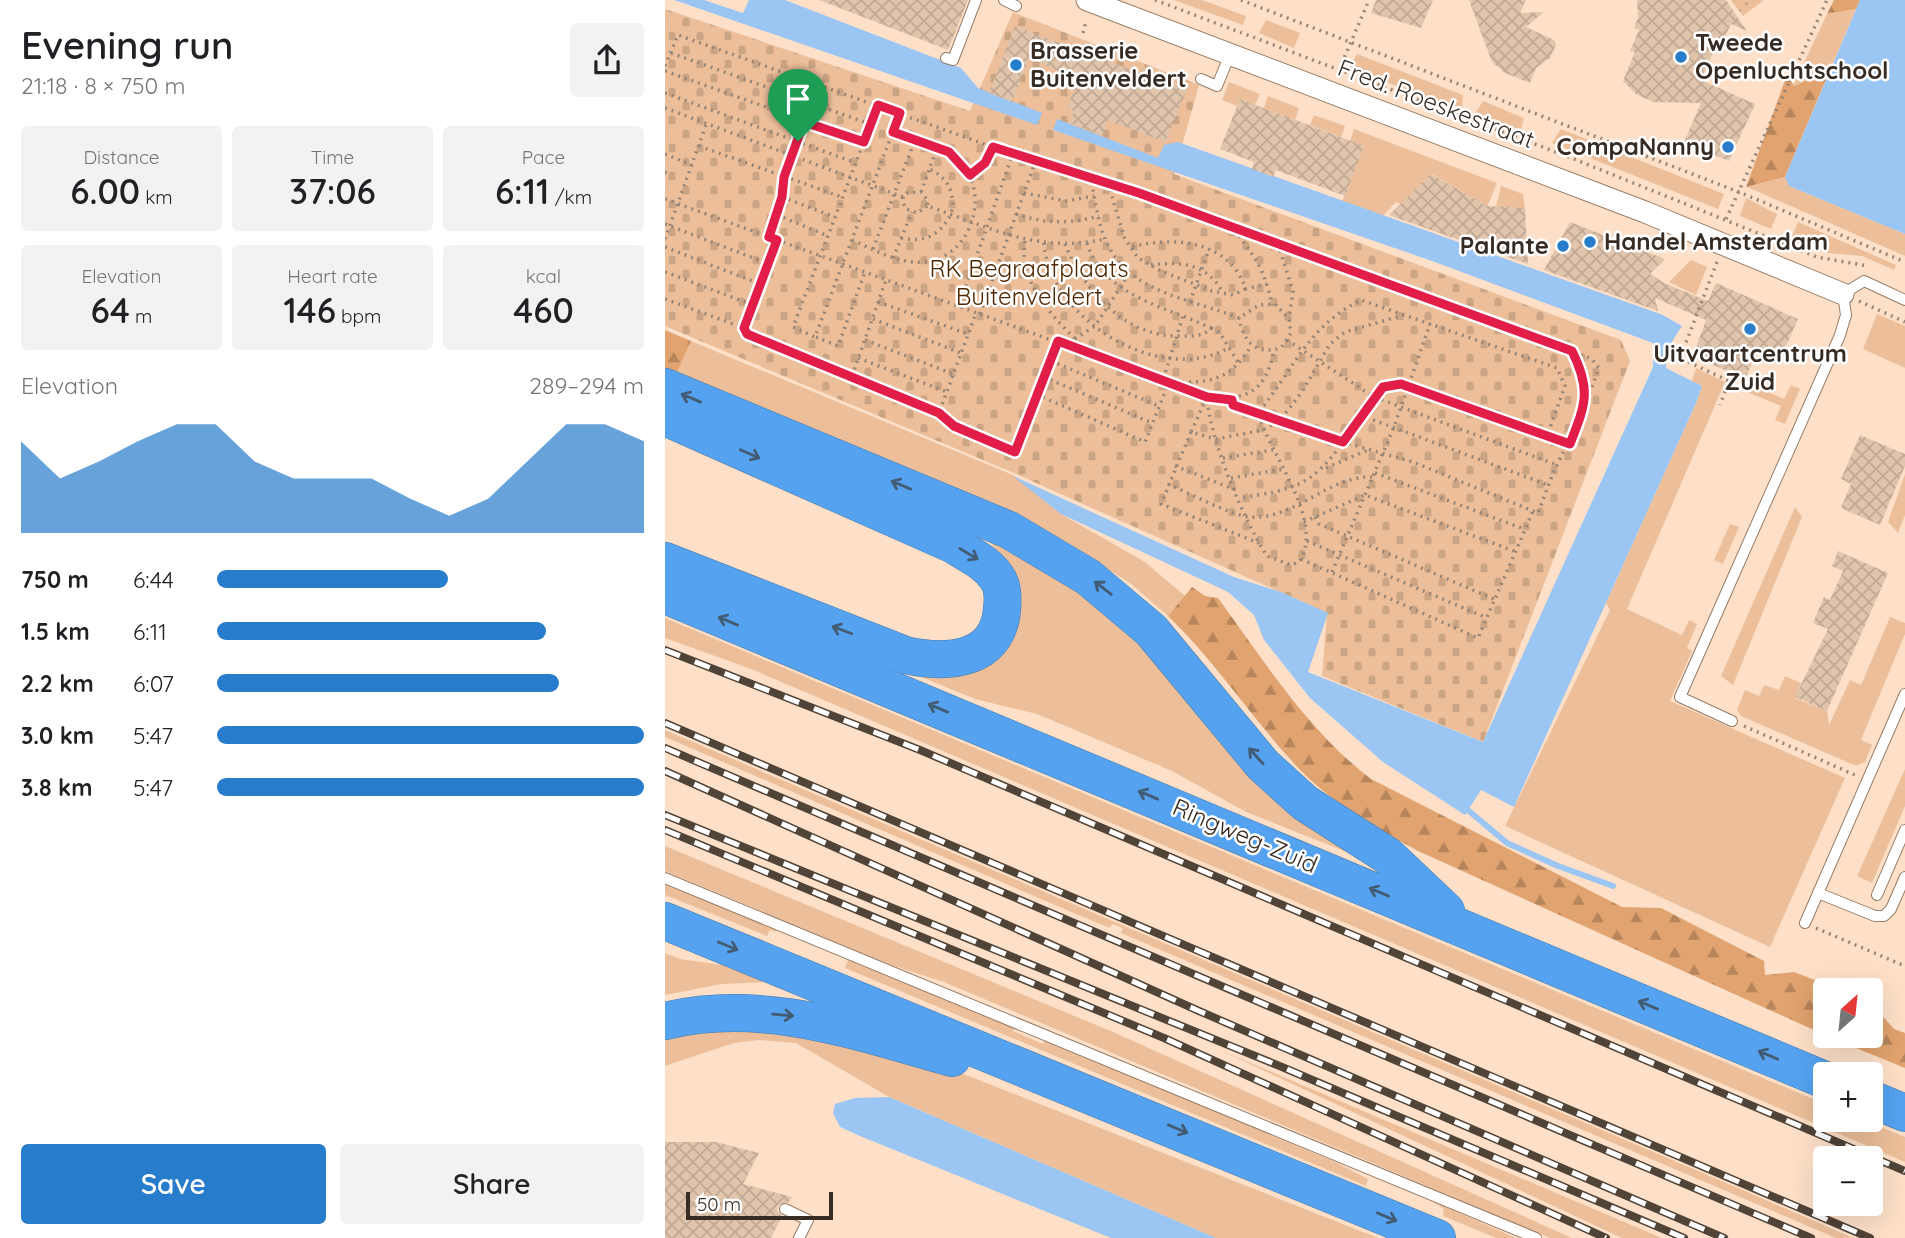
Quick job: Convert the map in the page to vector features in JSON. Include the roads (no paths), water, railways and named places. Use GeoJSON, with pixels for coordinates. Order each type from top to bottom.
{"type":"FeatureCollection","features":[{"type":"Feature","properties":{"kind":"highway"},"geometry":{"type":"LineString","coordinates":[[665,387],[1009,530],[1088,577],[1151,630],[1235,733],[1296,796],[1342,830],[1388,856],[1464,929]]}},
{"type":"Feature","properties":{"kind":"highway"},"geometry":{"type":"LineString","coordinates":[[665,417],[954,545],[984,564],[999,579],[1003,597],[1002,615],[995,635],[963,659],[940,662],[905,655],[665,561]]}},
{"type":"Feature","properties":{"kind":"highway","name":"Ringweg-Zuid"},"geometry":{"type":"LineString","coordinates":[[665,594],[1813,1075]]}},
{"type":"Feature","properties":{"kind":"highway"},"geometry":{"type":"LineString","coordinates":[[665,921],[1115,1103],[1437,1238]]}},
{"type":"Feature","properties":{"kind":"highway"},"geometry":{"type":"LineString","coordinates":[[665,1021],[715,1013],[795,1016],[1115,1103]]}},
{"type":"Feature","properties":{"kind":"highway"},"geometry":{"type":"LineString","coordinates":[[1883,1104],[1905,1113]]}},
{"type":"Feature","properties":{"kind":"street","name":"Fred. Roeskestraat"},"geometry":{"type":"LineString","coordinates":[[1087,0],[1123,6],[1230,54],[1724,243],[1843,293]]}},
{"type":"Feature","properties":{"kind":"lane"},"geometry":{"type":"LineString","coordinates":[[946,58],[953,60],[976,0]]}},
{"type":"Feature","properties":{"kind":"lane"},"geometry":{"type":"LineString","coordinates":[[1004,0],[1016,6]]}},
{"type":"Feature","properties":{"kind":"lane"},"geometry":{"type":"LineString","coordinates":[[1201,79],[1217,86],[1230,54]]}},
{"type":"Feature","properties":{"kind":"lane"},"geometry":{"type":"LineString","coordinates":[[1733,721],[1680,698],[1840,335],[1846,315],[1843,293],[1864,281],[1905,300]]}},
{"type":"Feature","properties":{"kind":"lane"},"geometry":{"type":"LineString","coordinates":[[1805,923],[1905,694]]}},
{"type":"Feature","properties":{"kind":"lane"},"geometry":{"type":"LineString","coordinates":[[1877,895],[1905,830]]}},
{"type":"Feature","properties":{"kind":"lane"},"geometry":{"type":"LineString","coordinates":[[1818,893],[1875,916],[1884,916],[1891,909],[1905,877]]}},
{"type":"Feature","properties":{"kind":"lane"},"geometry":{"type":"LineString","coordinates":[[665,878],[1536,1238]]}},
{"type":"Feature","properties":{"kind":"lane"},"geometry":{"type":"LineString","coordinates":[[785,1209],[808,1220],[799,1238]]}},
{"type":"Feature","properties":{"kind":"water"},"geometry":{"type":"Polygon","coordinates":[[[674,0],[704,0],[743,13],[749,0],[785,0],[961,68],[978,88],[1042,113],[1037,125],[674,0]]]}},
{"type":"Feature","properties":{"kind":"water"},"geometry":{"type":"Polygon","coordinates":[[[1860,0],[1905,0],[1905,234],[1789,186],[1785,177],[1860,0]]]}},
{"type":"Feature","properties":{"kind":"water"},"geometry":{"type":"Polygon","coordinates":[[[1057,119],[1158,158],[1164,145],[1178,142],[1663,315],[1682,326],[1668,348],[1666,368],[1702,386],[1514,807],[1481,790],[1465,815],[1383,762],[1310,698],[1264,640],[1254,615],[1228,592],[1061,514],[1013,476],[1234,577],[1281,592],[1328,613],[1308,672],[1483,742],[1653,367],[1653,343],[1432,261],[1053,130],[1057,119]]]}},
{"type":"Feature","properties":{"kind":"water"},"geometry":{"type":"Polygon","coordinates":[[[889,1097],[1216,1238],[1111,1238],[860,1136],[840,1127],[833,1113],[835,1104],[855,1098],[889,1097]]]}},
{"type":"Feature","properties":{"kind":"waterway"},"geometry":{"type":"LineString","coordinates":[[1463,806],[1507,843],[1558,866],[1613,886]]}},
{"type":"Feature","properties":{"kind":"railway"},"geometry":{"type":"LineString","coordinates":[[665,650],[920,750],[1905,1171]]}},
{"type":"Feature","properties":{"kind":"railway"},"geometry":{"type":"LineString","coordinates":[[665,723],[1870,1238]]}},
{"type":"Feature","properties":{"kind":"railway"},"geometry":{"type":"LineString","coordinates":[[665,748],[1811,1238]]}},
{"type":"Feature","properties":{"kind":"railway"},"geometry":{"type":"LineString","coordinates":[[665,771],[1199,1011],[1724,1238]]}},
{"type":"Feature","properties":{"kind":"railway"},"geometry":{"type":"LineString","coordinates":[[665,815],[1282,1067],[1684,1238]]}},
{"type":"Feature","properties":{"kind":"railway"},"geometry":{"type":"LineString","coordinates":[[665,830],[1164,1038],[1606,1238]]}},
{"type":"Feature","properties":{"kind":"place","name":"Tweede Openluchtschool"},"geometry":{"type":"Point","coordinates":[1681,57]}},
{"type":"Feature","properties":{"kind":"place","name":"Brasserie Buitenveldert"},"geometry":{"type":"Point","coordinates":[1016,65]}},
{"type":"Feature","properties":{"kind":"place","name":"CompaNanny"},"geometry":{"type":"Point","coordinates":[1728,147]}},
{"type":"Feature","properties":{"kind":"place","name":"Handel Amsterdam"},"geometry":{"type":"Point","coordinates":[1590,242]}},
{"type":"Feature","properties":{"kind":"place","name":"Palante"},"geometry":{"type":"Point","coordinates":[1563,246]}},
{"type":"Feature","properties":{"kind":"place","name":"Uitvaartcentrum Zuid"},"geometry":{"type":"Point","coordinates":[1750,329]}},
{"type":"Feature","properties":{"kind":"park label","name":"RK Begraafplaats Buitenveldert"},"geometry":{"type":"Point","coordinates":[1029,283]}}]}
